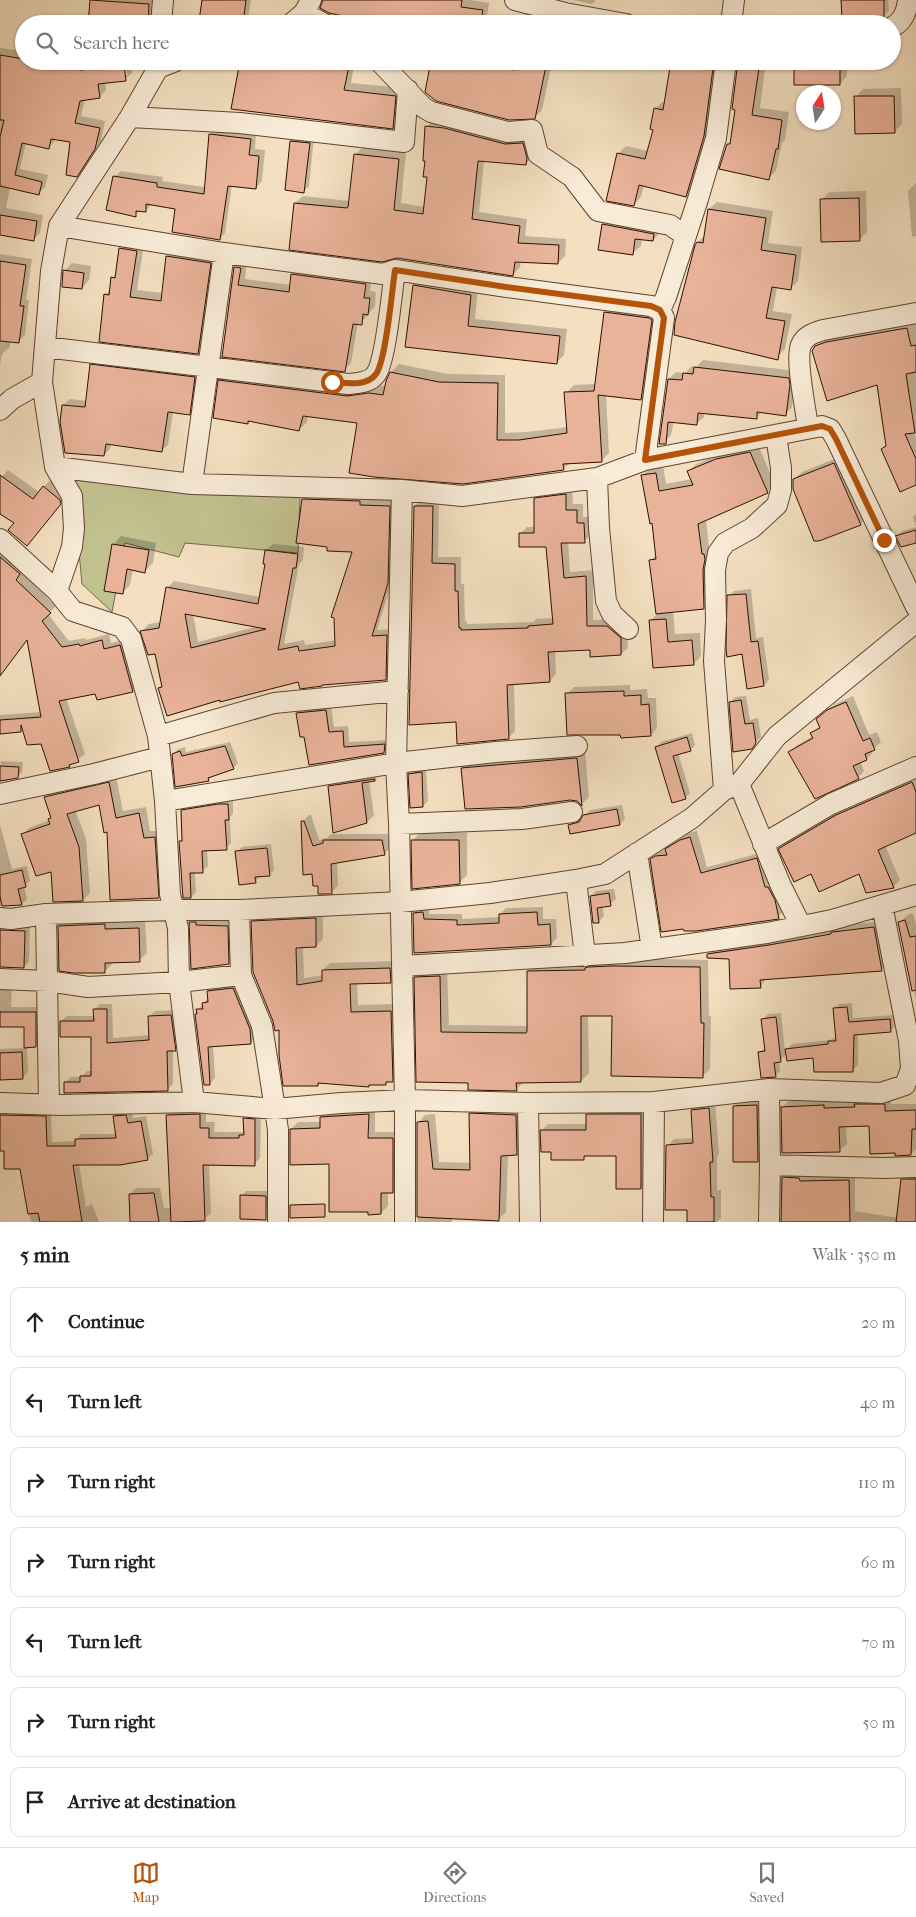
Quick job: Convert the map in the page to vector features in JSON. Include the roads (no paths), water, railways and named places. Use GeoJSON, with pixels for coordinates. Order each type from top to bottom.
{"type":"FeatureCollection","features":[{"type":"Feature","properties":{"kind":"street"},"geometry":{"type":"LineString","coordinates":[[162,15],[163,0]]}},
{"type":"Feature","properties":{"kind":"street"},"geometry":{"type":"LineString","coordinates":[[515,0],[575,15]]}},
{"type":"Feature","properties":{"kind":"street"},"geometry":{"type":"LineString","coordinates":[[732,15],[734,0]]}},
{"type":"Feature","properties":{"kind":"street"},"geometry":{"type":"LineString","coordinates":[[901,19],[907,12],[908,0]]}},
{"type":"Feature","properties":{"kind":"street"},"geometry":{"type":"LineString","coordinates":[[57,591],[72,547],[74,528],[72,496],[55,468],[42,382],[51,271],[59,226],[160,70]]}},
{"type":"Feature","properties":{"kind":"street"},"geometry":{"type":"LineString","coordinates":[[388,70],[423,107],[439,114],[508,132],[532,130],[538,154],[572,178],[598,211],[670,225],[686,236]]}},
{"type":"Feature","properties":{"kind":"street"},"geometry":{"type":"LineString","coordinates":[[660,310],[686,236],[716,138],[725,70]]}},
{"type":"Feature","properties":{"kind":"street"},"geometry":{"type":"LineString","coordinates":[[130,116],[240,124],[404,142],[408,90]]}},
{"type":"Feature","properties":{"kind":"street"},"geometry":{"type":"LineString","coordinates":[[59,226],[224,253],[383,274],[395,270],[651,306],[660,310],[664,318],[645,460]]}},
{"type":"Feature","properties":{"kind":"street"},"geometry":{"type":"LineString","coordinates":[[192,484],[224,253]]}},
{"type":"Feature","properties":{"kind":"street"},"geometry":{"type":"LineString","coordinates":[[44,347],[348,384],[364,382],[376,374],[383,353],[395,270]]}},
{"type":"Feature","properties":{"kind":"street"},"geometry":{"type":"LineString","coordinates":[[808,428],[800,366],[801,346],[809,334],[916,313]]}},
{"type":"Feature","properties":{"kind":"street"},"geometry":{"type":"LineString","coordinates":[[0,410],[12,399],[42,382]]}},
{"type":"Feature","properties":{"kind":"street"},"geometry":{"type":"LineString","coordinates":[[55,468],[192,484],[402,490],[462,496],[597,478],[645,460],[822,426],[830,429],[836,439],[916,607]]}},
{"type":"Feature","properties":{"kind":"street"},"geometry":{"type":"LineString","coordinates":[[776,436],[781,468],[781,490],[777,506],[752,528],[725,543],[718,553],[715,570],[716,620],[714,661],[732,787],[763,844],[801,926]]}},
{"type":"Feature","properties":{"kind":"street"},"geometry":{"type":"LineString","coordinates":[[597,478],[606,601],[612,614],[628,629]]}},
{"type":"Feature","properties":{"kind":"street"},"geometry":{"type":"LineString","coordinates":[[402,490],[396,763],[405,1100],[405,1222]]}},
{"type":"Feature","properties":{"kind":"street"},"geometry":{"type":"LineString","coordinates":[[0,539],[57,591],[73,611],[122,627],[131,640],[158,736],[165,801],[170,894],[178,928],[180,982],[194,1102]]}},
{"type":"Feature","properties":{"kind":"street"},"geometry":{"type":"LineString","coordinates":[[0,918],[11,919],[46,914],[239,910],[400,902],[490,893],[605,874],[692,818],[732,787],[776,736],[916,622]]}},
{"type":"Feature","properties":{"kind":"street"},"geometry":{"type":"LineString","coordinates":[[158,736],[274,703],[398,691]]}},
{"type":"Feature","properties":{"kind":"street"},"geometry":{"type":"LineString","coordinates":[[165,801],[396,763],[496,752],[577,746]]}},
{"type":"Feature","properties":{"kind":"street"},"geometry":{"type":"LineString","coordinates":[[0,794],[94,774],[160,757]]}},
{"type":"Feature","properties":{"kind":"street"},"geometry":{"type":"LineString","coordinates":[[763,844],[831,804],[916,767]]}},
{"type":"Feature","properties":{"kind":"street"},"geometry":{"type":"LineString","coordinates":[[399,824],[522,819],[572,812]]}},
{"type":"Feature","properties":{"kind":"street"},"geometry":{"type":"LineString","coordinates":[[637,853],[652,950]]}},
{"type":"Feature","properties":{"kind":"street"},"geometry":{"type":"LineString","coordinates":[[576,880],[586,956]]}},
{"type":"Feature","properties":{"kind":"street"},"geometry":{"type":"LineString","coordinates":[[402,966],[586,956],[652,950],[767,933],[832,920],[916,895]]}},
{"type":"Feature","properties":{"kind":"street"},"geometry":{"type":"LineString","coordinates":[[0,1102],[49,1105],[194,1102],[276,1110],[341,1103],[405,1100],[528,1103],[654,1102],[769,1089],[881,1093],[905,1085],[911,1069],[909,1041],[882,905]]}},
{"type":"Feature","properties":{"kind":"street"},"geometry":{"type":"LineString","coordinates":[[239,910],[241,975],[262,1026],[276,1110],[278,1130],[278,1222]]}},
{"type":"Feature","properties":{"kind":"street"},"geometry":{"type":"LineString","coordinates":[[46,914],[49,1105]]}},
{"type":"Feature","properties":{"kind":"street"},"geometry":{"type":"LineString","coordinates":[[0,979],[48,981],[88,987],[180,982],[241,975]]}},
{"type":"Feature","properties":{"kind":"street"},"geometry":{"type":"LineString","coordinates":[[769,1089],[769,1222]]}},
{"type":"Feature","properties":{"kind":"street"},"geometry":{"type":"LineString","coordinates":[[654,1102],[654,1222]]}},
{"type":"Feature","properties":{"kind":"street"},"geometry":{"type":"LineString","coordinates":[[528,1103],[530,1222]]}},
{"type":"Feature","properties":{"kind":"street"},"geometry":{"type":"LineString","coordinates":[[770,1165],[916,1167]]}}]}
